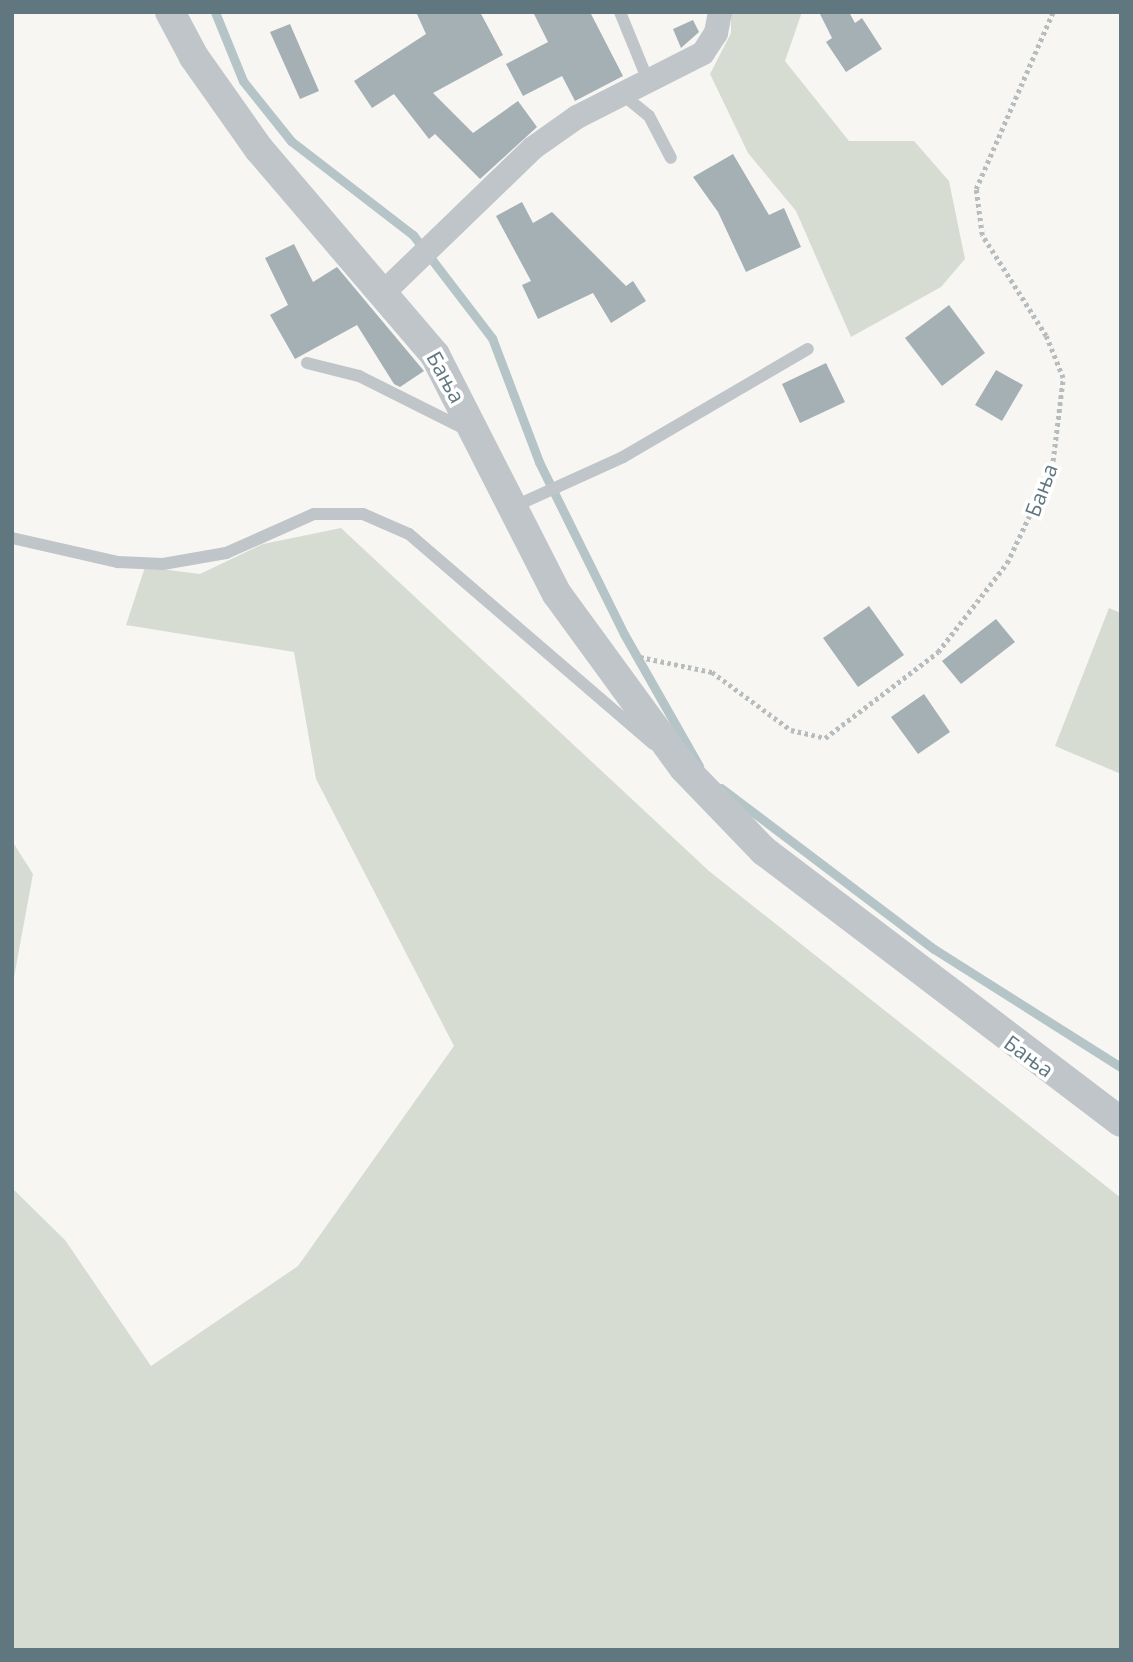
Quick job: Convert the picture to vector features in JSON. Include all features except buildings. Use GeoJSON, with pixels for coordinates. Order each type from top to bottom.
{"type":"FeatureCollection","features":[{"type":"Feature","properties":{"kind":"street","name":"Бања"},"geometry":{"type":"LineString","coordinates":[[170,12],[194,57],[259,149],[385,291],[435,355],[476,433],[525,501],[576,624],[684,768],[764,850],[1121,1122]]}},
{"type":"Feature","properties":{"kind":"street"},"geometry":{"type":"LineString","coordinates":[[385,291],[533,148],[577,117],[649,83],[703,53],[716,33],[720,12]]}},
{"type":"Feature","properties":{"kind":"lane"},"geometry":{"type":"LineString","coordinates":[[620,12],[649,83]]}},
{"type":"Feature","properties":{"kind":"lane"},"geometry":{"type":"LineString","coordinates":[[623,95],[649,116],[671,158]]}},
{"type":"Feature","properties":{"kind":"lane"},"geometry":{"type":"LineString","coordinates":[[525,501],[623,457],[808,349]]}},
{"type":"Feature","properties":{"kind":"lane"},"geometry":{"type":"LineString","coordinates":[[307,363],[359,376],[476,433]]}},
{"type":"Feature","properties":{"kind":"lane","name":"Бања"},"geometry":{"type":"LineString","coordinates":[[12,538],[118,562],[163,564],[226,552],[314,514],[363,514],[410,534],[684,768]]}},
{"type":"Feature","properties":{"kind":"path","name":"Бања"},"geometry":{"type":"LineString","coordinates":[[627,657],[662,658],[712,671],[790,730],[825,738],[939,652],[1007,563],[1052,468],[1063,378],[1046,335],[982,235],[976,189],[1053,12]]}},
{"type":"Feature","properties":{"kind":"shaded area"},"geometry":{"type":"Polygon","coordinates":[[[731,12],[802,12],[785,61],[849,141],[914,141],[949,181],[965,259],[941,287],[851,337],[796,211],[748,153],[710,74],[731,33],[731,12]]]}},
{"type":"Feature","properties":{"kind":"shaded area"},"geometry":{"type":"Polygon","coordinates":[[[341,528],[709,871],[1121,1198],[1121,1650],[12,1650],[12,1188],[65,1240],[151,1366],[298,1266],[454,1046],[316,779],[294,652],[126,625],[145,567],[200,574],[263,544],[341,528]]]}},
{"type":"Feature","properties":{"kind":"shaded area"},"geometry":{"type":"Polygon","coordinates":[[[1109,608],[1121,613],[1121,774],[1055,746],[1109,608]]]}},
{"type":"Feature","properties":{"kind":"shaded area"},"geometry":{"type":"Polygon","coordinates":[[[12,841],[33,874],[12,988],[12,841]]]}},
{"type":"Feature","properties":{"kind":"waterway"},"geometry":{"type":"LineString","coordinates":[[215,12],[243,81],[291,141],[413,235],[492,338],[539,462],[624,634],[699,766]]}},
{"type":"Feature","properties":{"kind":"waterway"},"geometry":{"type":"LineString","coordinates":[[721,788],[934,949],[1121,1067]]}}]}
